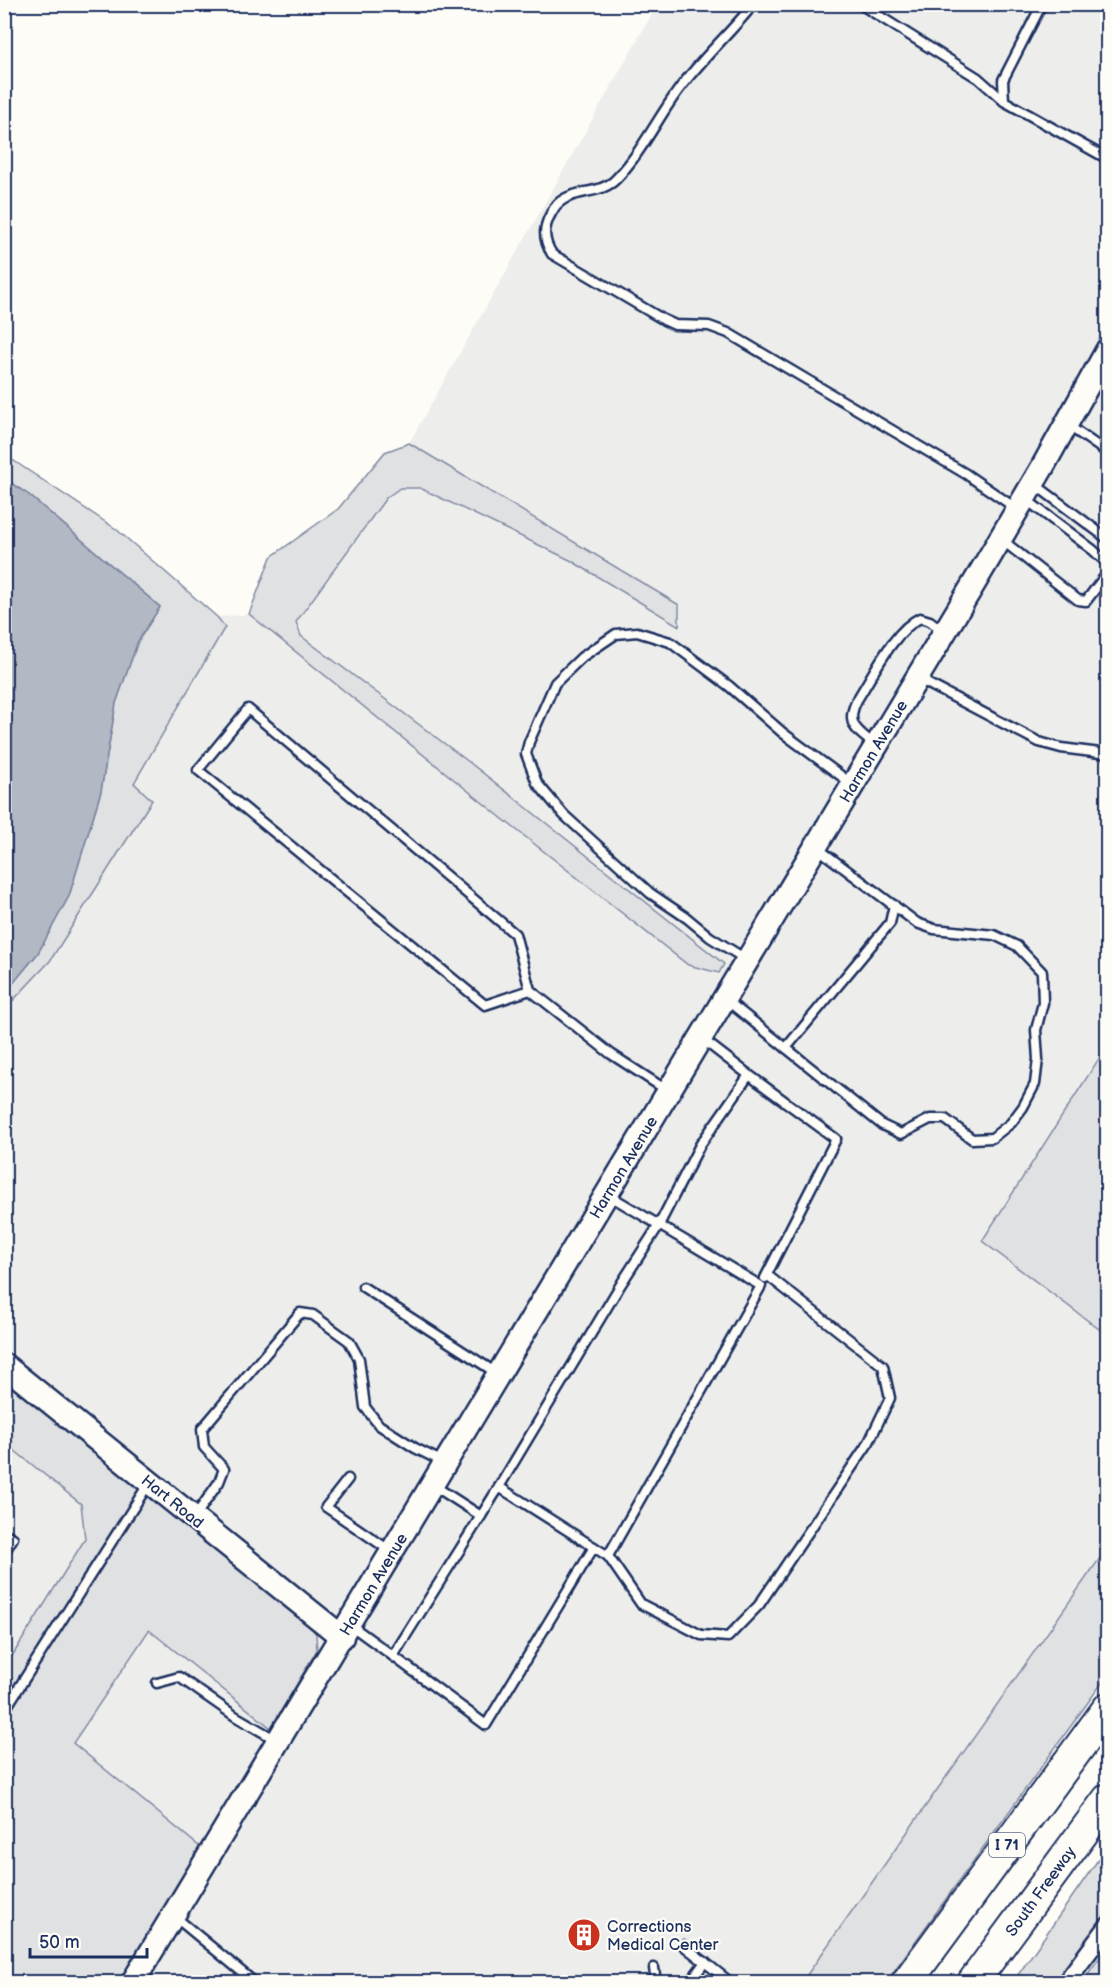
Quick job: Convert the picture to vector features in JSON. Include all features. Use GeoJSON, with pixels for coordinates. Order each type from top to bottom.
{"type":"FeatureCollection","features":[{"type":"Feature","properties":{"kind":"highway","name":"I 71"},"geometry":{"type":"LineString","coordinates":[[907,1983],[1107,1708]]}},
{"type":"Feature","properties":{"kind":"highway","name":"South Freeway"},"geometry":{"type":"LineString","coordinates":[[973,1983],[1107,1799]]}},
{"type":"Feature","properties":{"kind":"main road","name":"Harmon Avenue"},"geometry":{"type":"LineString","coordinates":[[133,1983],[1000,539],[1107,351]]}},
{"type":"Feature","properties":{"kind":"main road","name":"Hart Road"},"geometry":{"type":"LineString","coordinates":[[4,1365],[194,1518],[345,1630]]}},
{"type":"Feature","properties":{"kind":"street"},"geometry":{"type":"LineString","coordinates":[[1066,1983],[1107,1926]]}},
{"type":"Feature","properties":{"kind":"lane"},"geometry":{"type":"LineString","coordinates":[[751,4],[747,12],[678,91],[637,154],[614,181],[598,189],[566,197],[557,204],[547,219],[544,231],[546,246],[552,254],[664,320],[675,325],[709,326],[728,333],[966,474],[1025,497],[1107,539]]}},
{"type":"Feature","properties":{"kind":"lane"},"geometry":{"type":"LineString","coordinates":[[860,4],[978,78],[1004,101],[1107,159]]}},
{"type":"Feature","properties":{"kind":"lane"},"geometry":{"type":"LineString","coordinates":[[1004,101],[1003,80],[1042,4]]}},
{"type":"Feature","properties":{"kind":"lane"},"geometry":{"type":"LineString","coordinates":[[1066,424],[1107,453]]}},
{"type":"Feature","properties":{"kind":"lane"},"geometry":{"type":"LineString","coordinates":[[1000,539],[1078,600],[1086,601],[1106,575],[1107,563],[1025,497]]}},
{"type":"Feature","properties":{"kind":"lane"},"geometry":{"type":"LineString","coordinates":[[876,746],[856,729],[851,720],[851,711],[857,700],[899,633],[909,623],[920,618],[930,621],[944,632]]}},
{"type":"Feature","properties":{"kind":"lane"},"geometry":{"type":"LineString","coordinates":[[747,960],[710,937],[650,893],[564,815],[537,783],[526,754],[555,683],[582,657],[616,634],[636,632],[670,642],[729,686],[783,733],[853,785]]}},
{"type":"Feature","properties":{"kind":"lane"},"geometry":{"type":"LineString","coordinates":[[917,678],[1039,742],[1061,748],[1107,754]]}},
{"type":"Feature","properties":{"kind":"lane"},"geometry":{"type":"LineString","coordinates":[[531,990],[485,1005],[198,770],[248,709],[515,934],[531,990],[611,1054],[669,1091]]}},
{"type":"Feature","properties":{"kind":"lane"},"geometry":{"type":"LineString","coordinates":[[724,999],[882,1125],[901,1134],[930,1119],[945,1119],[972,1139],[992,1138],[1011,1123],[1017,1115],[1035,1084],[1038,1059],[1036,1030],[1043,1003],[1042,972],[1017,946],[994,935],[934,929],[917,923],[816,847]]}},
{"type":"Feature","properties":{"kind":"lane"},"geometry":{"type":"LineString","coordinates":[[786,1048],[890,923],[894,905]]}},
{"type":"Feature","properties":{"kind":"lane"},"geometry":{"type":"LineString","coordinates":[[608,1556],[761,1286],[836,1139],[701,1038]]}},
{"type":"Feature","properties":{"kind":"lane"},"geometry":{"type":"LineString","coordinates":[[393,1656],[499,1487],[621,1284],[659,1226],[700,1145],[749,1075]]}},
{"type":"Feature","properties":{"kind":"lane"},"geometry":{"type":"LineString","coordinates":[[607,1193],[761,1286]]}},
{"type":"Feature","properties":{"kind":"lane"},"geometry":{"type":"LineString","coordinates":[[499,1487],[608,1556],[641,1604],[701,1635],[728,1637],[759,1605],[869,1442],[890,1398],[883,1366],[767,1275]]}},
{"type":"Feature","properties":{"kind":"lane"},"geometry":{"type":"LineString","coordinates":[[363,1287],[498,1374]]}},
{"type":"Feature","properties":{"kind":"lane"},"geometry":{"type":"LineString","coordinates":[[194,1518],[219,1482],[224,1469],[204,1447],[202,1429],[300,1313],[313,1315],[349,1341],[359,1359],[365,1407],[379,1425],[415,1448],[445,1463]]}},
{"type":"Feature","properties":{"kind":"lane"},"geometry":{"type":"LineString","coordinates":[[348,1479],[326,1507],[392,1552]]}},
{"type":"Feature","properties":{"kind":"lane"},"geometry":{"type":"LineString","coordinates":[[4,1710],[149,1482]]}},
{"type":"Feature","properties":{"kind":"lane"},"geometry":{"type":"LineString","coordinates":[[432,1485],[481,1515]]}},
{"type":"Feature","properties":{"kind":"lane"},"geometry":{"type":"LineString","coordinates":[[4,1533],[14,1539],[4,1553]]}},
{"type":"Feature","properties":{"kind":"lane"},"geometry":{"type":"LineString","coordinates":[[345,1630],[393,1656],[486,1725],[594,1547]]}},
{"type":"Feature","properties":{"kind":"lane"},"geometry":{"type":"LineString","coordinates":[[158,1683],[179,1677],[235,1716],[279,1741]]}},
{"type":"Feature","properties":{"kind":"lane"},"geometry":{"type":"LineString","coordinates":[[173,1916],[254,1983]]}},
{"type":"Feature","properties":{"kind":"lane"},"geometry":{"type":"LineString","coordinates":[[683,1945],[730,1983]]}},
{"type":"Feature","properties":{"kind":"lane"},"geometry":{"type":"LineString","coordinates":[[696,1983],[696,1974],[705,1962]]}},
{"type":"Feature","properties":{"kind":"lane"},"geometry":{"type":"LineString","coordinates":[[654,1968],[656,1983]]}},
{"type":"Feature","properties":{"kind":"shaded area"},"geometry":{"type":"Polygon","coordinates":[[[657,5],[1107,5],[1107,1046],[982,1241],[1107,1335],[1107,1548],[802,1982],[143,1982],[150,1933],[199,1847],[72,1743],[149,1630],[271,1727],[5,1375],[4,1009],[50,961],[151,799],[134,784],[225,627],[217,617],[249,614],[688,965],[719,973],[724,964],[469,762],[301,636],[296,623],[386,498],[400,488],[420,488],[570,560],[678,625],[679,605],[409,443],[657,5]]]}},
{"type":"Feature","properties":{"kind":"shaded area"},"geometry":{"type":"Polygon","coordinates":[[[409,443],[679,605],[679,626],[570,560],[420,488],[400,488],[386,498],[296,622],[301,636],[469,762],[724,964],[719,973],[688,965],[249,614],[271,557],[338,509],[385,452],[409,443]]]}},
{"type":"Feature","properties":{"kind":"shaded area"},"geometry":{"type":"Polygon","coordinates":[[[5,455],[116,529],[217,617],[225,627],[134,783],[152,800],[50,961],[5,1009],[5,993],[38,953],[69,896],[101,791],[116,703],[138,641],[160,607],[29,495],[5,479],[5,455]]]}},
{"type":"Feature","properties":{"kind":"shaded area"},"geometry":{"type":"Polygon","coordinates":[[[5,479],[29,495],[160,607],[138,641],[116,703],[101,791],[69,896],[38,953],[5,993],[5,479]]]}},
{"type":"Feature","properties":{"kind":"shaded area"},"geometry":{"type":"Polygon","coordinates":[[[1107,1046],[1107,1335],[982,1241],[1107,1046]]]}},
{"type":"Feature","properties":{"kind":"shaded area"},"geometry":{"type":"Polygon","coordinates":[[[5,1375],[307,1621],[316,1634],[317,1650],[271,1728],[149,1630],[73,1743],[200,1847],[120,1982],[5,1982],[4,1669],[85,1539],[81,1504],[5,1443],[5,1375]]]}},
{"type":"Feature","properties":{"kind":"shaded area"},"geometry":{"type":"Polygon","coordinates":[[[5,1443],[81,1504],[85,1539],[5,1669],[5,1443]]]}},
{"type":"Feature","properties":{"kind":"shaded area"},"geometry":{"type":"Polygon","coordinates":[[[1107,1548],[1107,1676],[886,1982],[802,1982],[1107,1548]]]}},
{"type":"Feature","properties":{"kind":"shaded area"},"geometry":{"type":"Polygon","coordinates":[[[1107,1847],[1107,1922],[1062,1982],[1013,1982],[1107,1847]]]}},
{"type":"Feature","properties":{"kind":"shaded area"},"geometry":{"type":"Polygon","coordinates":[[[1107,1947],[1107,1982],[1082,1982],[1107,1947]]]}},
{"type":"Feature","properties":{"kind":"place","name":"Corrections Medical Center"},"geometry":{"type":"Point","coordinates":[584,1935]}}]}
